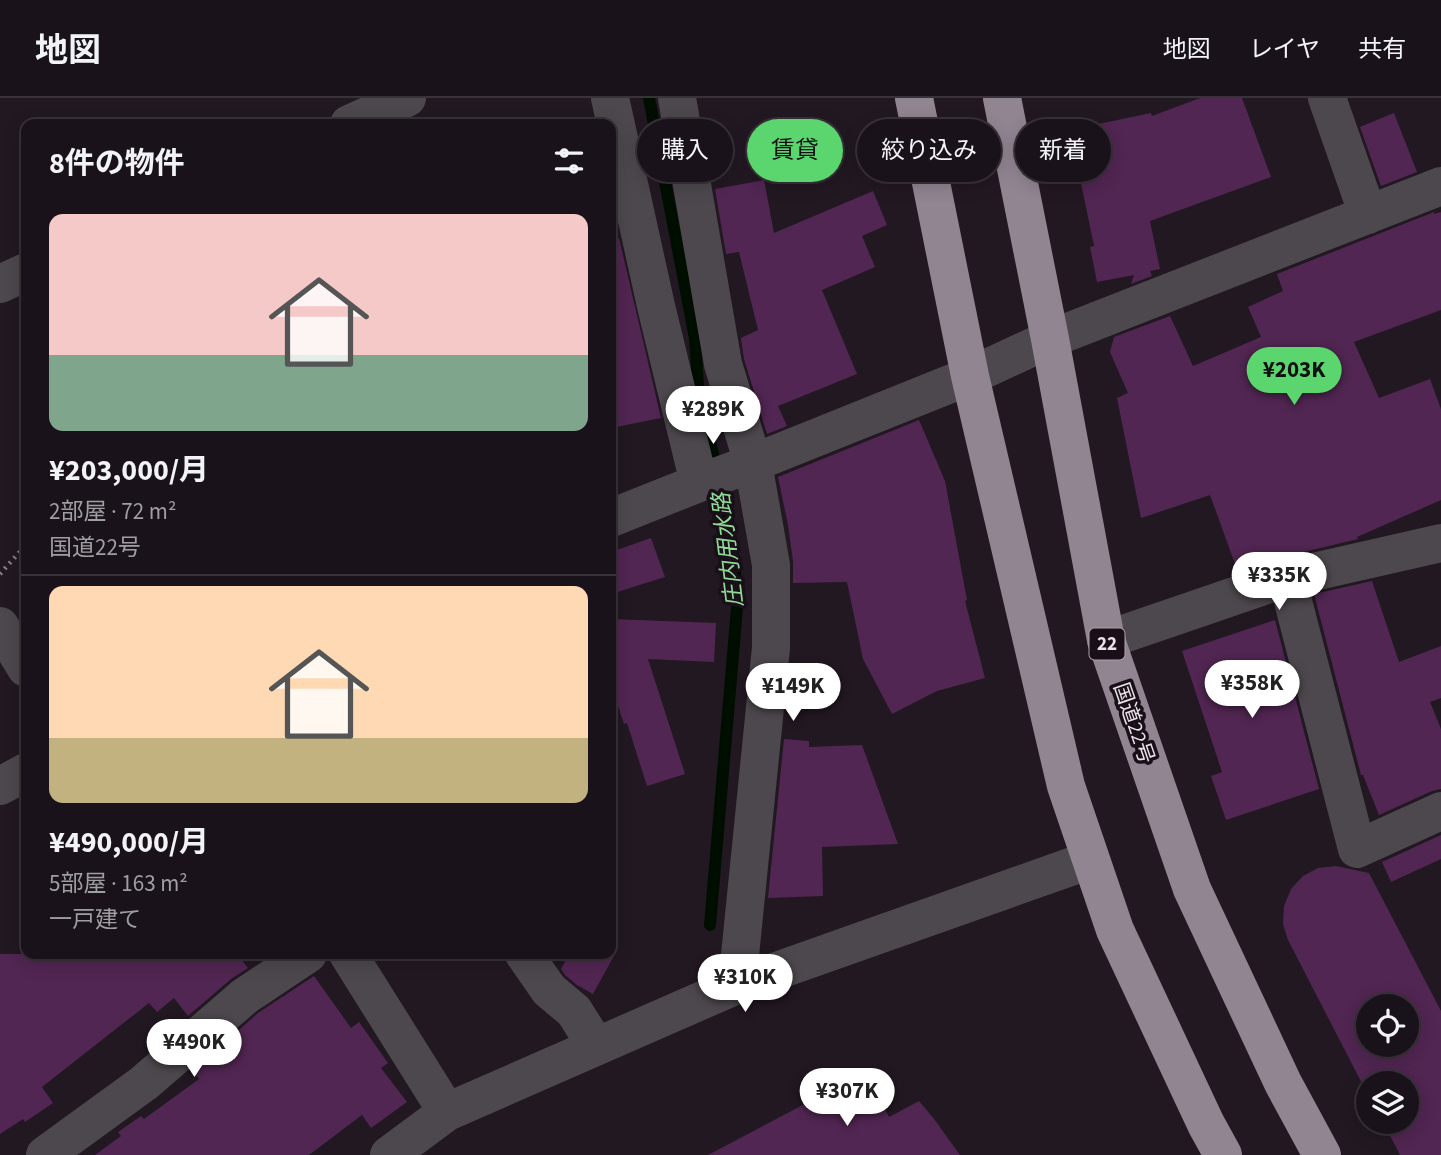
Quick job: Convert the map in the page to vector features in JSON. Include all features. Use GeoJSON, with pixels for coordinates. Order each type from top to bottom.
{"type":"FeatureCollection","features":[{"type":"Feature","properties":{"kind":"highway"},"geometry":{"type":"LineString","coordinates":[[914,98],[970,376],[1066,786],[1115,930],[1223,1155]]}},
{"type":"Feature","properties":{"kind":"highway","name":"国道22号"},"geometry":{"type":"LineString","coordinates":[[1002,98],[1050,339],[1105,640],[1192,889],[1283,1083],[1322,1155]]}},
{"type":"Feature","properties":{"kind":"street"},"geometry":{"type":"LineString","coordinates":[[360,119],[407,98]]}},
{"type":"Feature","properties":{"kind":"street"},"geometry":{"type":"LineString","coordinates":[[610,98],[615,119]]}},
{"type":"Feature","properties":{"kind":"street"},"geometry":{"type":"LineString","coordinates":[[677,98],[723,363],[771,565],[771,648],[737,985]]}},
{"type":"Feature","properties":{"kind":"street"},"geometry":{"type":"LineString","coordinates":[[1327,98],[1368,215]]}},
{"type":"Feature","properties":{"kind":"street"},"geometry":{"type":"LineString","coordinates":[[616,125],[656,306],[701,482]]}},
{"type":"Feature","properties":{"kind":"street"},"geometry":{"type":"LineString","coordinates":[[616,517],[970,376],[1050,339],[1441,186]]}},
{"type":"Feature","properties":{"kind":"street"},"geometry":{"type":"LineString","coordinates":[[0,284],[21,274]]}},
{"type":"Feature","properties":{"kind":"street"},"geometry":{"type":"LineString","coordinates":[[1105,640],[1287,578],[1441,543]]}},
{"type":"Feature","properties":{"kind":"street"},"geometry":{"type":"LineString","coordinates":[[1287,578],[1357,849],[1441,811]]}},
{"type":"Feature","properties":{"kind":"street"},"geometry":{"type":"LineString","coordinates":[[0,626],[21,660]]}},
{"type":"Feature","properties":{"kind":"street"},"geometry":{"type":"LineString","coordinates":[[0,786],[21,775]]}},
{"type":"Feature","properties":{"kind":"street"},"geometry":{"type":"LineString","coordinates":[[389,1155],[447,1112],[737,985],[1090,860]]}},
{"type":"Feature","properties":{"kind":"street"},"geometry":{"type":"LineString","coordinates":[[45,1155],[144,1083],[245,996],[300,959]]}},
{"type":"Feature","properties":{"kind":"street"},"geometry":{"type":"LineString","coordinates":[[351,959],[447,1112]]}},
{"type":"Feature","properties":{"kind":"street"},"geometry":{"type":"LineString","coordinates":[[529,959],[549,990],[575,1011],[596,1046]]}},
{"type":"Feature","properties":{"kind":"path"},"geometry":{"type":"LineString","coordinates":[[0,573],[21,550]]}},
{"type":"Feature","properties":{"kind":"building"},"geometry":{"type":"Polygon","coordinates":[[[1200,98],[1242,98],[1271,177],[1150,221],[1160,269],[1150,271],[1152,276],[1131,284],[1134,275],[1097,282],[1090,247],[1094,246],[1081,182],[1111,182],[1111,121],[1151,113],[1152,116],[1200,98]]]}},
{"type":"Feature","properties":{"kind":"building"},"geometry":{"type":"Polygon","coordinates":[[[1394,113],[1417,172],[1381,186],[1360,127],[1394,113]]]}},
{"type":"Feature","properties":{"kind":"building"},"geometry":{"type":"Polygon","coordinates":[[[764,182],[774,233],[873,191],[887,225],[862,236],[875,267],[822,290],[857,374],[778,406],[787,426],[767,434],[744,359],[741,338],[758,330],[739,252],[726,254],[715,189],[764,182]]]}},
{"type":"Feature","properties":{"kind":"building"},"geometry":{"type":"Polygon","coordinates":[[[1434,212],[1441,212],[1441,310],[1354,342],[1379,398],[1430,379],[1441,409],[1441,500],[1357,537],[1358,539],[1295,552],[1238,572],[1210,495],[1141,518],[1117,398],[1128,393],[1110,352],[1114,337],[1170,316],[1193,366],[1261,337],[1248,307],[1283,291],[1277,274],[1434,212]]]}},
{"type":"Feature","properties":{"kind":"building"},"geometry":{"type":"Polygon","coordinates":[[[616,238],[619,238],[661,418],[616,427],[616,238]]]}},
{"type":"Feature","properties":{"kind":"building"},"geometry":{"type":"Polygon","coordinates":[[[919,420],[945,481],[967,600],[965,601],[985,678],[937,691],[892,714],[863,659],[847,582],[793,583],[788,525],[778,477],[919,420]]]}},
{"type":"Feature","properties":{"kind":"building"},"geometry":{"type":"Polygon","coordinates":[[[651,538],[665,577],[616,592],[616,550],[651,538]]]}},
{"type":"Feature","properties":{"kind":"building"},"geometry":{"type":"Polygon","coordinates":[[[1372,581],[1399,662],[1441,646],[1441,698],[1430,702],[1441,729],[1441,789],[1379,815],[1361,775],[1314,594],[1372,581]]]}},
{"type":"Feature","properties":{"kind":"building"},"geometry":{"type":"Polygon","coordinates":[[[616,619],[716,623],[714,662],[648,659],[685,774],[647,786],[627,723],[624,724],[616,699],[616,619]]]}},
{"type":"Feature","properties":{"kind":"building"},"geometry":{"type":"Polygon","coordinates":[[[1275,620],[1319,789],[1226,820],[1211,776],[1222,772],[1182,651],[1275,620]]]}},
{"type":"Feature","properties":{"kind":"building"},"geometry":{"type":"Polygon","coordinates":[[[784,739],[809,741],[809,747],[862,745],[898,844],[822,847],[823,896],[768,898],[784,739]]]}},
{"type":"Feature","properties":{"kind":"building"},"geometry":{"type":"Polygon","coordinates":[[[1441,835],[1441,859],[1391,882],[1382,862],[1441,835]]]}},
{"type":"Feature","properties":{"kind":"building"},"geometry":{"type":"Polygon","coordinates":[[[1336,866],[1369,873],[1441,1011],[1441,1155],[1400,1155],[1389,1134],[1419,1134],[1419,1071],[1356,1072],[1288,940],[1283,924],[1284,906],[1291,889],[1303,876],[1318,868],[1336,866]]]}},
{"type":"Feature","properties":{"kind":"building"},"geometry":{"type":"Polygon","coordinates":[[[0,954],[21,954],[21,959],[241,959],[248,968],[188,1016],[174,998],[157,1012],[149,1003],[42,1087],[53,1103],[25,1122],[23,1119],[0,1134],[0,954]]]}},
{"type":"Feature","properties":{"kind":"building"},"geometry":{"type":"Polygon","coordinates":[[[566,959],[612,959],[593,994],[577,985],[561,969],[566,959]]]}},
{"type":"Feature","properties":{"kind":"building"},"geometry":{"type":"Polygon","coordinates":[[[314,976],[351,1028],[359,1022],[388,1063],[381,1068],[407,1102],[371,1128],[362,1115],[309,1155],[95,1155],[121,1136],[118,1132],[141,1116],[144,1119],[199,1079],[193,1071],[216,1054],[214,1052],[258,1013],[314,976]]]}},
{"type":"Feature","properties":{"kind":"building"},"geometry":{"type":"Polygon","coordinates":[[[865,1072],[889,1117],[919,1101],[960,1155],[708,1155],[865,1072]]]}},
{"type":"Feature","properties":{"kind":"waterway","name":"庄内用水路"},"geometry":{"type":"LineString","coordinates":[[649,98],[695,338],[699,402],[725,498],[738,596],[710,925]]}}]}
